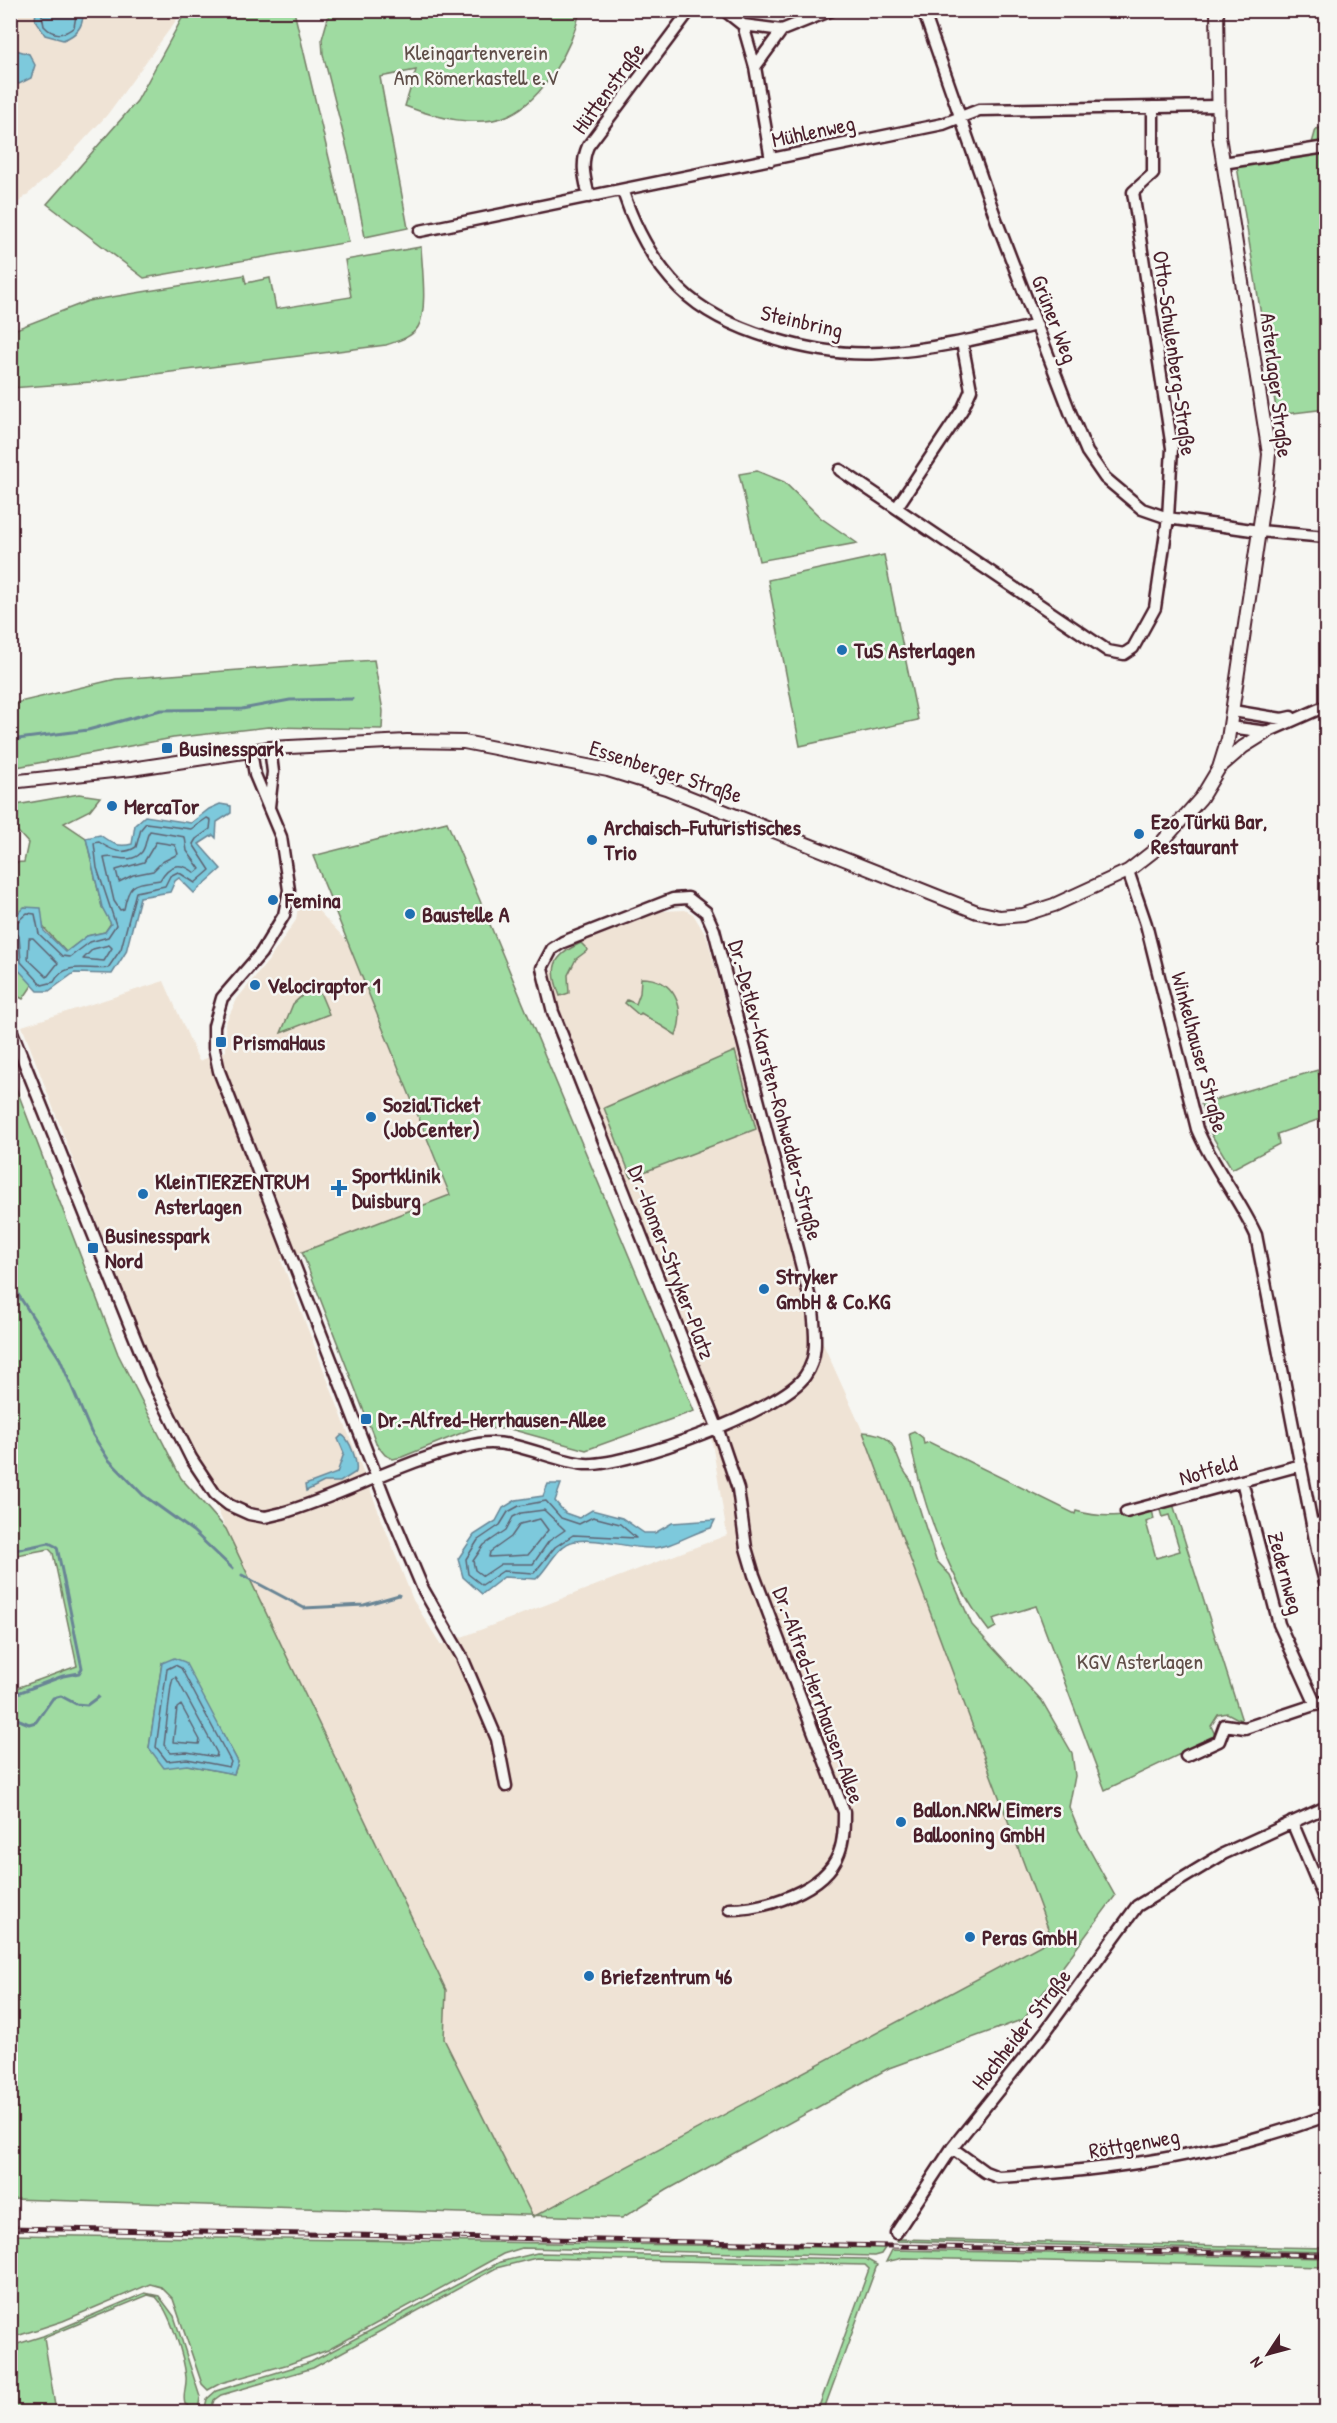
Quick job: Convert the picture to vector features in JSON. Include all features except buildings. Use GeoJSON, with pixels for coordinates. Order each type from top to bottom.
{"type":"FeatureCollection","features":[{"type":"Feature","properties":{"kind":"main road","name":"Asterlager Straße"},"geometry":{"type":"LineString","coordinates":[[1128,871],[1155,850],[1191,811],[1220,768],[1233,711],[1269,454],[1223,162],[1217,106],[1217,10]]}},
{"type":"Feature","properties":{"kind":"main road"},"geometry":{"type":"LineString","coordinates":[[1220,768],[1244,747],[1267,732]]}},
{"type":"Feature","properties":{"kind":"main road","name":"Essenberger Straße"},"geometry":{"type":"LineString","coordinates":[[10,782],[131,770],[270,748],[407,741],[464,742],[608,770],[666,788],[916,890],[976,912],[1000,917],[1023,915],[1054,905],[1128,871]]}},
{"type":"Feature","properties":{"kind":"street","name":"Hüttenstraße"},"geometry":{"type":"LineString","coordinates":[[589,197],[583,170],[583,158],[588,146],[690,10]]}},
{"type":"Feature","properties":{"kind":"street"},"geometry":{"type":"LineString","coordinates":[[724,10],[743,25],[782,30],[832,10]]}},
{"type":"Feature","properties":{"kind":"street","name":"Grüner Weg"},"geometry":{"type":"LineString","coordinates":[[923,10],[1036,325],[1087,452],[1105,478],[1126,498],[1142,509],[1168,518],[1259,531],[1326,537]]}},
{"type":"Feature","properties":{"kind":"street"},"geometry":{"type":"LineString","coordinates":[[743,25],[755,67],[771,160]]}},
{"type":"Feature","properties":{"kind":"street"},"geometry":{"type":"LineString","coordinates":[[755,67],[782,30]]}},
{"type":"Feature","properties":{"kind":"street","name":"Mühlenweg"},"geometry":{"type":"LineString","coordinates":[[420,231],[623,192],[943,124],[978,110],[1217,106]]}},
{"type":"Feature","properties":{"kind":"street","name":"Otto-Schulenberg-Straße"},"geometry":{"type":"LineString","coordinates":[[840,470],[1115,654],[1124,654],[1133,648],[1155,608],[1168,518],[1172,448],[1133,192],[1153,174],[1153,107]]}},
{"type":"Feature","properties":{"kind":"street"},"geometry":{"type":"LineString","coordinates":[[1223,162],[1326,147]]}},
{"type":"Feature","properties":{"kind":"street","name":"Steinbring"},"geometry":{"type":"LineString","coordinates":[[623,192],[639,232],[680,289],[726,320],[789,342],[848,353],[879,353],[925,349],[1036,325]]}},
{"type":"Feature","properties":{"kind":"street"},"geometry":{"type":"LineString","coordinates":[[897,507],[962,410],[971,390],[962,342]]}},
{"type":"Feature","properties":{"kind":"street"},"geometry":{"type":"LineString","coordinates":[[1230,727],[1267,732],[1326,706]]}},
{"type":"Feature","properties":{"kind":"street"},"geometry":{"type":"LineString","coordinates":[[1233,711],[1282,719],[1301,716]]}},
{"type":"Feature","properties":{"kind":"street"},"geometry":{"type":"LineString","coordinates":[[269,808],[273,772],[270,748]]}},
{"type":"Feature","properties":{"kind":"street"},"geometry":{"type":"LineString","coordinates":[[251,751],[255,775],[281,837],[289,890],[284,915],[261,952],[222,998],[214,1026],[214,1048],[232,1107],[377,1478],[423,1589],[462,1657],[497,1739],[506,1786]]}},
{"type":"Feature","properties":{"kind":"street","name":"Winkelhauser Straße"},"geometry":{"type":"LineString","coordinates":[[1128,871],[1146,924],[1197,1129],[1208,1156],[1244,1209],[1256,1235],[1326,1586]]}},
{"type":"Feature","properties":{"kind":"street","name":"Dr.-Detlev-Karsten-Rohwedder-Straße"},"geometry":{"type":"LineString","coordinates":[[10,1027],[151,1378],[190,1458],[215,1494],[229,1505],[249,1514],[265,1517],[301,1508],[453,1449],[483,1443],[507,1446],[584,1464],[608,1463],[717,1427],[777,1400],[800,1383],[812,1362],[816,1341],[813,1310],[714,930],[706,912],[688,898],[656,905],[562,942],[546,958],[542,969],[543,982],[592,1112]]}},
{"type":"Feature","properties":{"kind":"street","name":"Dr.-Homer-Stryker-Platz"},"geometry":{"type":"LineString","coordinates":[[592,1112],[686,1343],[717,1427]]}},
{"type":"Feature","properties":{"kind":"street","name":"Dr.-Alfred-Herrhausen-Allee"},"geometry":{"type":"LineString","coordinates":[[717,1427],[738,1490],[746,1548],[754,1575],[844,1812],[844,1834],[839,1855],[817,1880],[793,1895],[767,1905],[729,1910]]}},
{"type":"Feature","properties":{"kind":"street","name":"Notfeld"},"geometry":{"type":"LineString","coordinates":[[1126,1512],[1301,1465]]}},
{"type":"Feature","properties":{"kind":"street","name":"Zedernweg"},"geometry":{"type":"LineString","coordinates":[[1242,1481],[1278,1624],[1321,1703]]}},
{"type":"Feature","properties":{"kind":"street"},"geometry":{"type":"LineString","coordinates":[[1312,1525],[1326,1522]]}},
{"type":"Feature","properties":{"kind":"street"},"geometry":{"type":"LineString","coordinates":[[1186,1756],[1219,1741],[1225,1725],[1245,1728],[1321,1703]]}},
{"type":"Feature","properties":{"kind":"street","name":"Hochheider Straße"},"geometry":{"type":"LineString","coordinates":[[896,2233],[952,2148],[1045,2032],[1137,1906],[1223,1854],[1326,1807]]}},
{"type":"Feature","properties":{"kind":"street"},"geometry":{"type":"LineString","coordinates":[[1292,1822],[1326,1903]]}},
{"type":"Feature","properties":{"kind":"street","name":"Röttgenweg"},"geometry":{"type":"LineString","coordinates":[[952,2148],[985,2172],[998,2177],[1091,2171],[1271,2137],[1326,2116]]}},
{"type":"Feature","properties":{"kind":"shaded area"},"geometry":{"type":"Polygon","coordinates":[[[11,11],[183,11],[107,115],[59,167],[11,209],[11,11]]]}},
{"type":"Feature","properties":{"kind":"shaded area"},"geometry":{"type":"Polygon","coordinates":[[[299,900],[311,903],[347,941],[449,1195],[281,1260],[413,1600],[441,1645],[727,1535],[712,1442],[549,980],[554,962],[567,948],[662,911],[685,910],[693,914],[707,937],[806,1306],[863,1432],[1052,1939],[533,2217],[444,2039],[446,1989],[226,1529],[143,1343],[22,1026],[164,981],[199,1061],[226,1051],[225,1024],[237,999],[269,960],[296,920],[299,900]]]}},
{"type":"Feature","properties":{"kind":"green space","name":"Kleingartenverein Am Römerkastell e.V"},"geometry":{"type":"Polygon","coordinates":[[[330,10],[580,11],[564,55],[545,84],[522,107],[497,119],[457,120],[405,106],[416,70],[380,77],[408,228],[365,237],[350,161],[323,54],[322,39],[330,10]]]}},
{"type":"Feature","properties":{"kind":"green space"},"geometry":{"type":"Polygon","coordinates":[[[186,11],[294,11],[349,242],[144,278],[47,204],[137,101],[186,11]]]}},
{"type":"Feature","properties":{"kind":"green space"},"geometry":{"type":"Polygon","coordinates":[[[1326,127],[1326,409],[1277,415],[1237,166],[1309,154],[1316,129],[1326,127]]]}},
{"type":"Feature","properties":{"kind":"green space"},"geometry":{"type":"Polygon","coordinates":[[[421,247],[423,311],[418,327],[404,339],[386,345],[91,382],[11,388],[11,331],[88,301],[244,275],[246,283],[270,278],[276,309],[351,297],[345,260],[421,247]]]}},
{"type":"Feature","properties":{"kind":"green space"},"geometry":{"type":"Polygon","coordinates":[[[757,471],[784,482],[821,518],[857,543],[759,561],[739,474],[757,471]]]}},
{"type":"Feature","properties":{"kind":"green space","name":"TuS Asterlagen"},"geometry":{"type":"Polygon","coordinates":[[[884,555],[918,720],[800,746],[768,580],[884,555]]]}},
{"type":"Feature","properties":{"kind":"green space"},"geometry":{"type":"Polygon","coordinates":[[[374,660],[383,711],[382,729],[268,727],[173,738],[11,768],[11,704],[116,679],[374,660]]]}},
{"type":"Feature","properties":{"kind":"green space"},"geometry":{"type":"Polygon","coordinates":[[[79,794],[100,797],[90,810],[64,823],[86,838],[102,907],[111,923],[105,932],[87,936],[66,952],[25,907],[11,920],[11,863],[24,862],[28,843],[11,824],[11,806],[79,794]]]}},
{"type":"Feature","properties":{"kind":"green space"},"geometry":{"type":"Polygon","coordinates":[[[447,822],[694,1411],[586,1450],[510,1429],[474,1428],[402,1457],[393,1459],[385,1455],[377,1445],[302,1252],[450,1195],[313,856],[447,822]]]}},
{"type":"Feature","properties":{"kind":"green space"},"geometry":{"type":"Polygon","coordinates":[[[10,926],[14,940],[14,965],[33,984],[23,999],[11,993],[10,926]]]}},
{"type":"Feature","properties":{"kind":"green space"},"geometry":{"type":"Polygon","coordinates":[[[581,943],[588,950],[576,959],[568,975],[569,993],[560,996],[554,970],[556,964],[564,953],[581,943]]]}},
{"type":"Feature","properties":{"kind":"green space"},"geometry":{"type":"Polygon","coordinates":[[[641,978],[653,979],[662,983],[675,996],[680,1015],[676,1035],[641,1013],[639,1015],[625,1003],[627,1000],[636,1004],[640,993],[641,978]]]}},
{"type":"Feature","properties":{"kind":"green space"},"geometry":{"type":"Polygon","coordinates":[[[316,983],[329,1014],[281,1033],[293,1004],[316,983]]]}},
{"type":"Feature","properties":{"kind":"green space"},"geometry":{"type":"Polygon","coordinates":[[[735,1051],[756,1129],[631,1177],[604,1108],[735,1051]]]}},
{"type":"Feature","properties":{"kind":"green space"},"geometry":{"type":"Polygon","coordinates":[[[1318,1070],[1326,1117],[1277,1134],[1279,1144],[1232,1169],[1211,1134],[1201,1104],[1318,1070]]]}},
{"type":"Feature","properties":{"kind":"green space"},"geometry":{"type":"Polygon","coordinates":[[[10,1072],[118,1354],[181,1478],[226,1529],[446,1990],[444,2039],[532,2215],[11,2199],[11,1690],[77,1666],[53,1553],[49,1549],[11,1556],[10,1072]],[[162,1663],[149,1748],[187,1765],[234,1774],[238,1762],[223,1734],[162,1663]]]}},
{"type":"Feature","properties":{"kind":"green space","name":"KGV Asterlagen"},"geometry":{"type":"Polygon","coordinates":[[[914,1431],[923,1438],[924,1444],[929,1442],[1075,1514],[1076,1511],[1114,1516],[1152,1510],[1154,1519],[1146,1522],[1156,1558],[1180,1551],[1169,1515],[1162,1517],[1159,1507],[1173,1504],[1242,1721],[1227,1713],[1218,1715],[1211,1726],[1216,1737],[1105,1790],[1036,1606],[993,1619],[996,1627],[989,1631],[961,1588],[938,1537],[920,1484],[909,1433],[914,1431]]]}},
{"type":"Feature","properties":{"kind":"green space"},"geometry":{"type":"Polygon","coordinates":[[[863,1432],[876,1434],[890,1442],[910,1479],[936,1560],[950,1575],[972,1625],[1042,1701],[1072,1753],[1075,1776],[1069,1807],[1078,1829],[1115,1896],[1024,2019],[889,2068],[667,2190],[622,2218],[536,2215],[1052,1939],[863,1432]]]}},
{"type":"Feature","properties":{"kind":"green space"},"geometry":{"type":"Polygon","coordinates":[[[11,2235],[885,2248],[881,2254],[874,2256],[522,2248],[503,2254],[328,2350],[289,2364],[221,2383],[208,2390],[202,2384],[173,2299],[161,2287],[150,2284],[63,2321],[11,2338],[11,2235]]]}},
{"type":"Feature","properties":{"kind":"green space"},"geometry":{"type":"Polygon","coordinates":[[[899,2239],[1326,2248],[1326,2252],[897,2241],[899,2239]]]}},
{"type":"Feature","properties":{"kind":"green space"},"geometry":{"type":"Polygon","coordinates":[[[892,2250],[1326,2258],[1326,2267],[903,2258],[886,2262],[892,2250]]]}},
{"type":"Feature","properties":{"kind":"green space"},"geometry":{"type":"Polygon","coordinates":[[[537,2253],[866,2259],[877,2265],[823,2412],[817,2412],[869,2269],[865,2265],[536,2258],[496,2268],[313,2368],[221,2395],[214,2400],[210,2412],[204,2412],[207,2399],[216,2391],[311,2362],[500,2262],[537,2253]]]}},
{"type":"Feature","properties":{"kind":"green space"},"geometry":{"type":"Polygon","coordinates":[[[145,2293],[159,2296],[174,2316],[200,2397],[198,2412],[185,2404],[185,2368],[171,2323],[156,2297],[148,2295],[44,2338],[56,2412],[11,2412],[11,2346],[43,2336],[145,2293]]]}},
{"type":"Feature","properties":{"kind":"water"},"geometry":{"type":"Polygon","coordinates":[[[36,11],[83,11],[79,29],[63,40],[45,35],[35,20],[36,11]]]}},
{"type":"Feature","properties":{"kind":"water"},"geometry":{"type":"Polygon","coordinates":[[[16,50],[29,54],[35,65],[31,78],[19,84],[11,82],[11,51],[16,50]]]}},
{"type":"Feature","properties":{"kind":"water"},"geometry":{"type":"Polygon","coordinates":[[[220,804],[231,806],[231,813],[217,822],[216,838],[213,835],[199,844],[221,869],[194,893],[179,878],[170,892],[140,897],[126,952],[112,974],[74,973],[49,991],[38,991],[14,965],[11,920],[24,907],[41,908],[44,931],[66,952],[87,936],[105,932],[111,924],[102,907],[86,838],[100,835],[115,844],[132,844],[135,825],[145,816],[191,823],[209,809],[220,804]]]}},
{"type":"Feature","properties":{"kind":"water"},"geometry":{"type":"Polygon","coordinates":[[[342,1435],[353,1451],[356,1472],[340,1482],[324,1482],[306,1491],[305,1485],[337,1473],[344,1453],[338,1439],[342,1435]]]}},
{"type":"Feature","properties":{"kind":"water"},"geometry":{"type":"Polygon","coordinates":[[[548,1484],[561,1484],[555,1501],[565,1513],[579,1518],[592,1510],[622,1518],[644,1533],[655,1533],[672,1523],[715,1520],[711,1528],[658,1547],[641,1548],[593,1540],[575,1541],[558,1551],[536,1579],[504,1577],[482,1594],[463,1577],[458,1559],[474,1535],[496,1521],[503,1508],[516,1500],[543,1496],[548,1484]]]}},
{"type":"Feature","properties":{"kind":"water"},"geometry":{"type":"Polygon","coordinates":[[[174,1658],[185,1662],[238,1762],[234,1774],[187,1765],[164,1768],[149,1748],[162,1663],[174,1658]]]}},
{"type":"Feature","properties":{"kind":"waterway"},"geometry":{"type":"LineString","coordinates":[[10,740],[88,730],[161,710],[242,709],[290,700],[352,699]]}},
{"type":"Feature","properties":{"kind":"waterway"},"geometry":{"type":"LineString","coordinates":[[10,1282],[60,1359],[91,1432],[108,1459],[143,1495],[193,1531],[232,1568]]}},
{"type":"Feature","properties":{"kind":"waterway"},"geometry":{"type":"LineString","coordinates":[[10,1551],[49,1543],[57,1547],[82,1668],[79,1673],[63,1676],[10,1696]]}},
{"type":"Feature","properties":{"kind":"waterway"},"geometry":{"type":"LineString","coordinates":[[242,1575],[304,1608],[364,1605],[399,1595]]}},
{"type":"Feature","properties":{"kind":"waterway"},"geometry":{"type":"LineString","coordinates":[[10,1716],[29,1724],[36,1722],[53,1698],[61,1696],[76,1704],[87,1705],[98,1697]]}},
{"type":"Feature","properties":{"kind":"railway"},"geometry":{"type":"LineString","coordinates":[[10,2228],[1326,2255]]}},
{"type":"Feature","properties":{"kind":"place","name":"TuS Asterlagen"},"geometry":{"type":"Point","coordinates":[842,650]}},
{"type":"Feature","properties":{"kind":"place","name":"Businesspark"},"geometry":{"type":"Point","coordinates":[167,748]}},
{"type":"Feature","properties":{"kind":"place","name":"MercaTor"},"geometry":{"type":"Point","coordinates":[112,806]}},
{"type":"Feature","properties":{"kind":"place","name":"Ezo Türkü Bar, Restaurant"},"geometry":{"type":"Point","coordinates":[1139,834]}},
{"type":"Feature","properties":{"kind":"place","name":"Archaisch-Futuristisches Trio"},"geometry":{"type":"Point","coordinates":[592,840]}},
{"type":"Feature","properties":{"kind":"place","name":"Femina"},"geometry":{"type":"Point","coordinates":[273,900]}},
{"type":"Feature","properties":{"kind":"place","name":"Baustelle A"},"geometry":{"type":"Point","coordinates":[410,914]}},
{"type":"Feature","properties":{"kind":"place","name":"Velociraptor 1"},"geometry":{"type":"Point","coordinates":[255,985]}},
{"type":"Feature","properties":{"kind":"place","name":"PrismaHaus"},"geometry":{"type":"Point","coordinates":[221,1042]}},
{"type":"Feature","properties":{"kind":"place","name":"SozialTicket (JobCenter)"},"geometry":{"type":"Point","coordinates":[371,1117]}},
{"type":"Feature","properties":{"kind":"place","name":"Sportklinik Duisburg"},"geometry":{"type":"Point","coordinates":[339,1188]}},
{"type":"Feature","properties":{"kind":"place","name":"KleinTIERZENTRUM Asterlagen"},"geometry":{"type":"Point","coordinates":[143,1194]}},
{"type":"Feature","properties":{"kind":"place","name":"Businesspark Nord"},"geometry":{"type":"Point","coordinates":[93,1248]}},
{"type":"Feature","properties":{"kind":"place","name":"Stryker GmbH & Co.KG"},"geometry":{"type":"Point","coordinates":[764,1289]}},
{"type":"Feature","properties":{"kind":"place","name":"Dr.-Alfred-Herrhausen-Allee"},"geometry":{"type":"Point","coordinates":[366,1419]}},
{"type":"Feature","properties":{"kind":"place","name":"Ballon.NRW Eimers Ballooning GmbH"},"geometry":{"type":"Point","coordinates":[901,1822]}},
{"type":"Feature","properties":{"kind":"place","name":"Peras GmbH"},"geometry":{"type":"Point","coordinates":[970,1937]}},
{"type":"Feature","properties":{"kind":"place","name":"Briefzentrum 46"},"geometry":{"type":"Point","coordinates":[589,1976]}}]}
